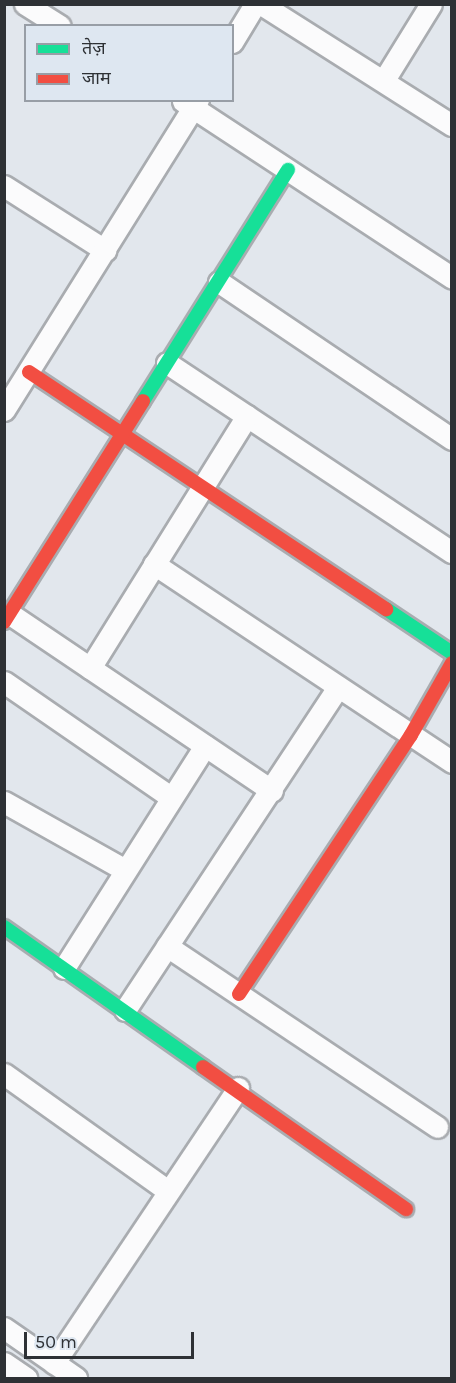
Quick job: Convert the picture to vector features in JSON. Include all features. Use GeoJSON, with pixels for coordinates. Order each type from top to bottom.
{"type":"FeatureCollection","features":[{"type":"Feature","properties":{"kind":"street"},"geometry":{"type":"LineString","coordinates":[[25,4],[57,24]]}},
{"type":"Feature","properties":{"kind":"street"},"geometry":{"type":"LineString","coordinates":[[234,39],[255,4]]}},
{"type":"Feature","properties":{"kind":"street"},"geometry":{"type":"LineString","coordinates":[[261,4],[452,125]]}},
{"type":"Feature","properties":{"kind":"street"},"geometry":{"type":"LineString","coordinates":[[384,80],[432,4]]}},
{"type":"Feature","properties":{"kind":"street"},"geometry":{"type":"LineString","coordinates":[[4,410],[105,250],[192,103],[288,170],[452,278]]}},
{"type":"Feature","properties":{"kind":"street"},"geometry":{"type":"LineString","coordinates":[[272,791],[90,668],[7,618],[288,170]]}},
{"type":"Feature","properties":{"kind":"street"},"geometry":{"type":"LineString","coordinates":[[4,186],[105,250]]}},
{"type":"Feature","properties":{"kind":"street"},"geometry":{"type":"LineString","coordinates":[[219,282],[452,439]]}},
{"type":"Feature","properties":{"kind":"street"},"geometry":{"type":"LineString","coordinates":[[166,363],[452,552]]}},
{"type":"Feature","properties":{"kind":"street"},"geometry":{"type":"LineString","coordinates":[[28,372],[206,485],[452,652]]}},
{"type":"Feature","properties":{"kind":"street"},"geometry":{"type":"LineString","coordinates":[[90,668],[247,416]]}},
{"type":"Feature","properties":{"kind":"street"},"geometry":{"type":"LineString","coordinates":[[154,564],[452,762]]}},
{"type":"Feature","properties":{"kind":"street"},"geometry":{"type":"LineString","coordinates":[[239,994],[411,735],[452,663]]}},
{"type":"Feature","properties":{"kind":"street"},"geometry":{"type":"LineString","coordinates":[[4,682],[171,797]]}},
{"type":"Feature","properties":{"kind":"street"},"geometry":{"type":"LineString","coordinates":[[124,1010],[272,791],[338,687]]}},
{"type":"Feature","properties":{"kind":"street"},"geometry":{"type":"LineString","coordinates":[[64,968],[205,746]]}},
{"type":"Feature","properties":{"kind":"street"},"geometry":{"type":"LineString","coordinates":[[4,802],[125,870]]}},
{"type":"Feature","properties":{"kind":"street"},"geometry":{"type":"LineString","coordinates":[[4,927],[238,1088],[406,1209]]}},
{"type":"Feature","properties":{"kind":"street"},"geometry":{"type":"LineString","coordinates":[[167,946],[437,1126]]}},
{"type":"Feature","properties":{"kind":"street"},"geometry":{"type":"LineString","coordinates":[[4,1074],[168,1191]]}},
{"type":"Feature","properties":{"kind":"street"},"geometry":{"type":"LineString","coordinates":[[54,1363],[238,1088]]}},
{"type":"Feature","properties":{"kind":"street"},"geometry":{"type":"LineString","coordinates":[[4,1328],[76,1378]]}},
{"type":"Feature","properties":{"kind":"street"},"geometry":{"type":"LineString","coordinates":[[4,1364],[26,1378]]}},
{"type":"Feature","properties":{"kind":"traffic: fast"},"geometry":{"type":"LineString","coordinates":[[143,401],[288,170]]}},
{"type":"Feature","properties":{"kind":"traffic: fast"},"geometry":{"type":"LineString","coordinates":[[386,609],[452,653]]}},
{"type":"Feature","properties":{"kind":"traffic: fast"},"geometry":{"type":"LineString","coordinates":[[4,927],[203,1067]]}},
{"type":"Feature","properties":{"kind":"traffic: jam"},"geometry":{"type":"LineString","coordinates":[[29,372],[386,609]]}},
{"type":"Feature","properties":{"kind":"traffic: jam"},"geometry":{"type":"LineString","coordinates":[[4,622],[143,401]]}},
{"type":"Feature","properties":{"kind":"traffic: jam"},"geometry":{"type":"LineString","coordinates":[[239,994],[411,735],[452,663]]}},
{"type":"Feature","properties":{"kind":"traffic: jam"},"geometry":{"type":"LineString","coordinates":[[203,1067],[406,1209]]}}]}
